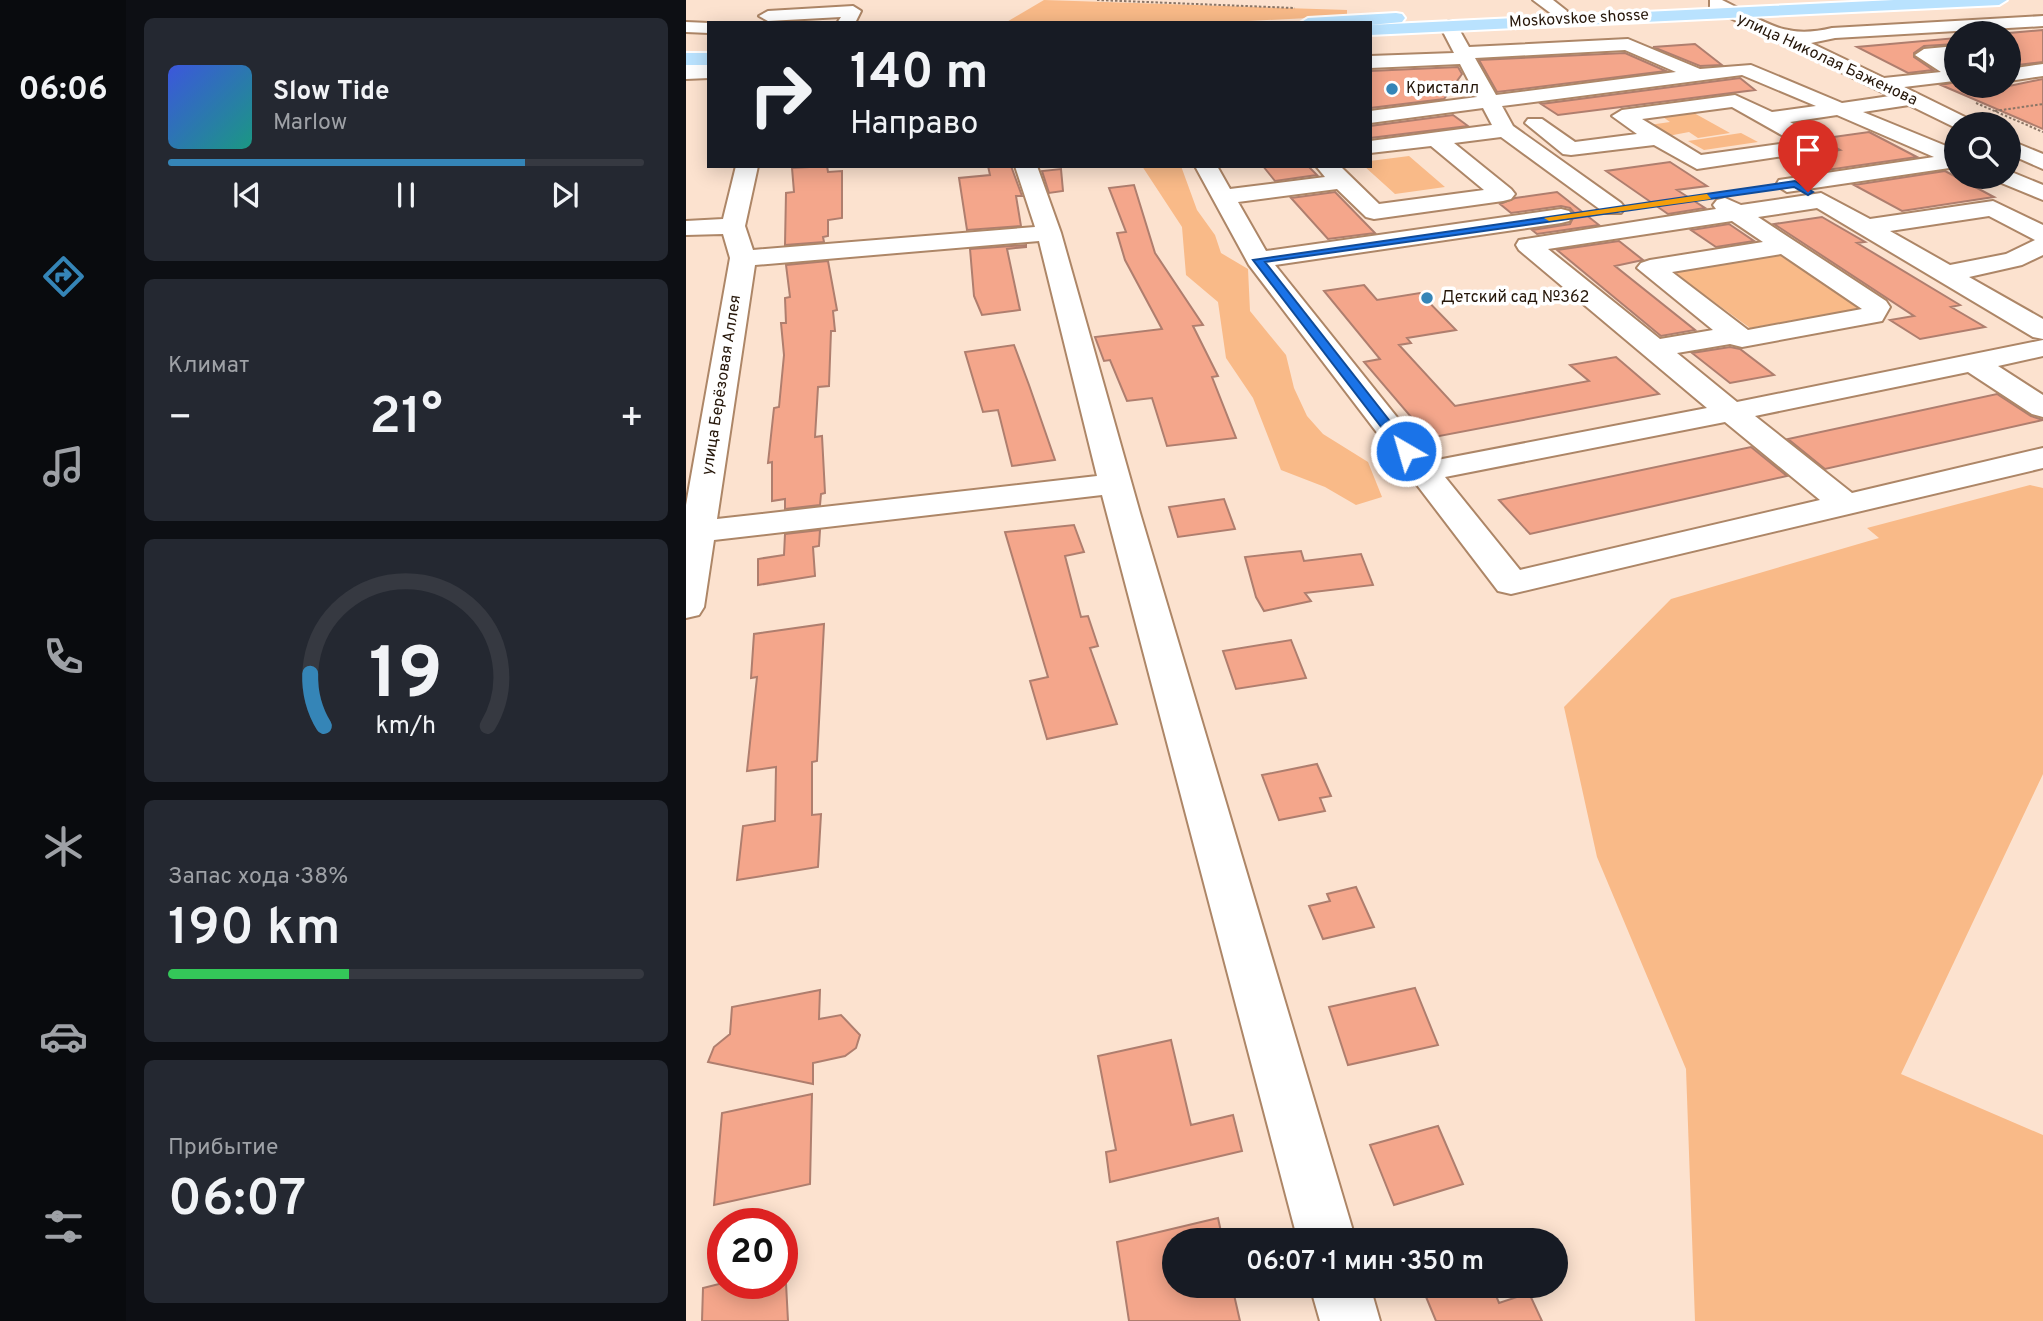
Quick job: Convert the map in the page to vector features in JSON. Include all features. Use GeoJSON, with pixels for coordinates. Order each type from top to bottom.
{"type":"FeatureCollection","features":[{"type":"Feature","properties":{"kind":"main road","name":"Moskovskoe shosse"},"geometry":{"type":"LineString","coordinates":[[1372,30],[1722,9],[1812,0]]}},
{"type":"Feature","properties":{"kind":"main road","name":"Moskovskoe shosse"},"geometry":{"type":"LineString","coordinates":[[1304,15],[1722,9],[1998,0]]}},
{"type":"Feature","properties":{"kind":"main road"},"geometry":{"type":"LineString","coordinates":[[686,47],[707,47]]}},
{"type":"Feature","properties":{"kind":"main road"},"geometry":{"type":"LineString","coordinates":[[686,60],[707,59]]}},
{"type":"Feature","properties":{"kind":"street"},"geometry":{"type":"LineString","coordinates":[[1541,0],[1559,11]]}},
{"type":"Feature","properties":{"kind":"street","name":"улица Николая Баженова"},"geometry":{"type":"LineString","coordinates":[[1722,9],[1790,53],[1826,59],[1944,115]]}},
{"type":"Feature","properties":{"kind":"street"},"geometry":{"type":"LineString","coordinates":[[769,13],[853,11],[847,21]]}},
{"type":"Feature","properties":{"kind":"street"},"geometry":{"type":"LineString","coordinates":[[1372,117],[1744,69],[1790,53],[1832,33],[2043,22]]}},
{"type":"Feature","properties":{"kind":"street"},"geometry":{"type":"LineString","coordinates":[[1449,26],[1497,102],[1505,130],[1613,208]]}},
{"type":"Feature","properties":{"kind":"street"},"geometry":{"type":"LineString","coordinates":[[686,27],[707,28]]}},
{"type":"Feature","properties":{"kind":"street"},"geometry":{"type":"LineString","coordinates":[[1372,62],[1628,44],[1698,75]]}},
{"type":"Feature","properties":{"kind":"street"},"geometry":{"type":"LineString","coordinates":[[1757,46],[1790,53]]}},
{"type":"Feature","properties":{"kind":"street"},"geometry":{"type":"LineString","coordinates":[[1601,68],[1614,67],[1632,84]]}},
{"type":"Feature","properties":{"kind":"street"},"geometry":{"type":"LineString","coordinates":[[1744,69],[1944,154]]}},
{"type":"Feature","properties":{"kind":"street"},"geometry":{"type":"LineString","coordinates":[[2021,73],[2043,70]]}},
{"type":"Feature","properties":{"kind":"street"},"geometry":{"type":"LineString","coordinates":[[1547,71],[1567,93]]}},
{"type":"Feature","properties":{"kind":"street"},"geometry":{"type":"LineString","coordinates":[[686,73],[707,72]]}},
{"type":"Feature","properties":{"kind":"street"},"geometry":{"type":"LineString","coordinates":[[1879,85],[1928,82],[1944,74]]}},
{"type":"Feature","properties":{"kind":"street"},"geometry":{"type":"LineString","coordinates":[[1769,119],[1911,99]]}},
{"type":"Feature","properties":{"kind":"street"},"geometry":{"type":"LineString","coordinates":[[1735,101],[1769,119],[1816,145],[1697,162],[1622,116],[1735,101]]}},
{"type":"Feature","properties":{"kind":"street"},"geometry":{"type":"LineString","coordinates":[[1497,102],[1571,149],[1657,138]]}},
{"type":"Feature","properties":{"kind":"street"},"geometry":{"type":"LineString","coordinates":[[1372,147],[1505,130]]}},
{"type":"Feature","properties":{"kind":"street"},"geometry":{"type":"LineString","coordinates":[[1224,197],[1335,174],[1374,212],[1503,194],[1436,139]]}},
{"type":"Feature","properties":{"kind":"street"},"geometry":{"type":"LineString","coordinates":[[2021,150],[2043,144]]}},
{"type":"Feature","properties":{"kind":"street"},"geometry":{"type":"LineString","coordinates":[[1556,166],[1677,150]]}},
{"type":"Feature","properties":{"kind":"street"},"geometry":{"type":"LineString","coordinates":[[2021,156],[2043,162]]}},
{"type":"Feature","properties":{"kind":"street"},"geometry":{"type":"LineString","coordinates":[[1258,260],[1944,161]]}},
{"type":"Feature","properties":{"kind":"street"},"geometry":{"type":"LineString","coordinates":[[686,228],[733,226],[747,168]]}},
{"type":"Feature","properties":{"kind":"street"},"geometry":{"type":"LineString","coordinates":[[1027,168],[1049,233],[1116,484],[1323,1228]]}},
{"type":"Feature","properties":{"kind":"street"},"geometry":{"type":"LineString","coordinates":[[1207,168],[1258,260],[1511,583],[2043,458]]}},
{"type":"Feature","properties":{"kind":"street"},"geometry":{"type":"LineString","coordinates":[[1845,504],[1528,244],[1944,181]]}},
{"type":"Feature","properties":{"kind":"street"},"geometry":{"type":"LineString","coordinates":[[2021,183],[2043,193]]}},
{"type":"Feature","properties":{"kind":"street"},"geometry":{"type":"LineString","coordinates":[[1795,184],[2043,331]]}},
{"type":"Feature","properties":{"kind":"street"},"geometry":{"type":"LineString","coordinates":[[1711,196],[1877,307],[1872,315],[1742,339],[1650,268],[1785,246]]}},
{"type":"Feature","properties":{"kind":"street"},"geometry":{"type":"LineString","coordinates":[[1866,227],[1993,208],[2043,235]]}},
{"type":"Feature","properties":{"kind":"street"},"geometry":{"type":"LineString","coordinates":[[1553,218],[1577,237]]}},
{"type":"Feature","properties":{"kind":"street","name":"улица Берёзовая Аллея"},"geometry":{"type":"LineString","coordinates":[[686,607],[692,533],[743,258],[733,226]]}},
{"type":"Feature","properties":{"kind":"street"},"geometry":{"type":"LineString","coordinates":[[743,258],[1049,233]]}},
{"type":"Feature","properties":{"kind":"street"},"geometry":{"type":"LineString","coordinates":[[1945,274],[2013,260],[2043,246]]}},
{"type":"Feature","properties":{"kind":"street"},"geometry":{"type":"LineString","coordinates":[[1654,349],[1737,334]]}},
{"type":"Feature","properties":{"kind":"street"},"geometry":{"type":"LineString","coordinates":[[1423,472],[2043,348]]}},
{"type":"Feature","properties":{"kind":"street"},"geometry":{"type":"LineString","coordinates":[[1972,362],[2043,408]]}},
{"type":"Feature","properties":{"kind":"street"},"geometry":{"type":"LineString","coordinates":[[692,533],[1116,484]]}},
{"type":"Feature","properties":{"kind":"street"},"geometry":{"type":"LineString","coordinates":[[1343,1298],[1350,1321]]}},
{"type":"Feature","properties":{"kind":"path"},"geometry":{"type":"LineString","coordinates":[[1097,0],[1304,15]]}},
{"type":"Feature","properties":{"kind":"path"},"geometry":{"type":"LineString","coordinates":[[1928,82],[2043,132]]}},
{"type":"Feature","properties":{"kind":"path"},"geometry":{"type":"LineString","coordinates":[[1991,112],[2043,104]]}},
{"type":"Feature","properties":{"kind":"shaded area"},"geometry":{"type":"Polygon","coordinates":[[[1044,0],[1347,10],[1347,16],[1249,21],[1008,21],[1044,0]]]}},
{"type":"Feature","properties":{"kind":"shaded area"},"geometry":{"type":"Polygon","coordinates":[[[1694,113],[1730,133],[1698,138],[1689,132],[1668,136],[1649,125],[1670,122],[1663,117],[1694,113]]]}},
{"type":"Feature","properties":{"kind":"shaded area"},"geometry":{"type":"Polygon","coordinates":[[[1741,133],[1758,142],[1704,150],[1688,141],[1741,133]]]}},
{"type":"Feature","properties":{"kind":"shaded area"},"geometry":{"type":"Polygon","coordinates":[[[1409,156],[1445,187],[1395,194],[1366,168],[1372,168],[1372,161],[1409,156]]]}},
{"type":"Feature","properties":{"kind":"shaded area"},"geometry":{"type":"Polygon","coordinates":[[[1143,168],[1182,168],[1197,210],[1215,235],[1221,253],[1248,269],[1250,311],[1286,355],[1294,388],[1307,416],[1323,434],[1368,462],[1382,497],[1356,505],[1325,487],[1281,470],[1253,398],[1226,358],[1218,302],[1186,275],[1182,227],[1143,168]]]}},
{"type":"Feature","properties":{"kind":"shaded area"},"geometry":{"type":"Polygon","coordinates":[[[1779,255],[1861,308],[1750,328],[1673,272],[1779,255]]]}},
{"type":"Feature","properties":{"kind":"shaded area"},"geometry":{"type":"Polygon","coordinates":[[[2030,485],[2043,488],[2043,774],[1901,1074],[2043,1135],[2043,1321],[1695,1321],[1686,1069],[1597,857],[1564,707],[1671,599],[1879,538],[1867,528],[2030,485]]]}},
{"type":"Feature","properties":{"kind":"building"},"geometry":{"type":"Polygon","coordinates":[[[2043,30],[2043,62],[2021,65],[2021,32],[2043,30]]]}},
{"type":"Feature","properties":{"kind":"building"},"geometry":{"type":"Polygon","coordinates":[[[1944,39],[1944,45],[1924,46],[1914,53],[1914,57],[1933,70],[1908,73],[1857,47],[1944,39]]]}},
{"type":"Feature","properties":{"kind":"building"},"geometry":{"type":"Polygon","coordinates":[[[1695,44],[1722,65],[1700,66],[1653,47],[1695,44]]]}},
{"type":"Feature","properties":{"kind":"building"},"geometry":{"type":"Polygon","coordinates":[[[1625,53],[1666,71],[1497,92],[1479,60],[1625,53]]]}},
{"type":"Feature","properties":{"kind":"building"},"geometry":{"type":"Polygon","coordinates":[[[1458,67],[1462,74],[1444,99],[1372,108],[1372,71],[1458,67]]]}},
{"type":"Feature","properties":{"kind":"building"},"geometry":{"type":"Polygon","coordinates":[[[1740,78],[1755,90],[1558,115],[1541,104],[1740,78]]]}},
{"type":"Feature","properties":{"kind":"building"},"geometry":{"type":"Polygon","coordinates":[[[2043,79],[2043,129],[2021,120],[2021,112],[2004,112],[1971,98],[2021,98],[2021,84],[2043,79]]]}},
{"type":"Feature","properties":{"kind":"building"},"geometry":{"type":"Polygon","coordinates":[[[1453,115],[1468,126],[1372,138],[1372,126],[1453,115]]]}},
{"type":"Feature","properties":{"kind":"building"},"geometry":{"type":"Polygon","coordinates":[[[1869,132],[1917,157],[1827,170],[1802,156],[1840,150],[1829,144],[1826,138],[1869,132]]]}},
{"type":"Feature","properties":{"kind":"building"},"geometry":{"type":"Polygon","coordinates":[[[1670,162],[1707,186],[1677,190],[1705,208],[1668,214],[1606,171],[1670,162]]]}},
{"type":"Feature","properties":{"kind":"building"},"geometry":{"type":"Polygon","coordinates":[[[792,168],[827,168],[828,172],[842,171],[842,218],[828,220],[828,236],[823,237],[824,242],[785,245],[786,193],[794,192],[792,168]]]}},
{"type":"Feature","properties":{"kind":"building"},"geometry":{"type":"Polygon","coordinates":[[[988,168],[1012,168],[1022,196],[1016,196],[1021,226],[967,230],[959,178],[990,175],[988,168]]]}},
{"type":"Feature","properties":{"kind":"building"},"geometry":{"type":"Polygon","coordinates":[[[1265,168],[1310,168],[1317,175],[1275,181],[1265,168]]]}},
{"type":"Feature","properties":{"kind":"building"},"geometry":{"type":"Polygon","coordinates":[[[1061,169],[1063,191],[1049,193],[1042,171],[1061,169]]]}},
{"type":"Feature","properties":{"kind":"building"},"geometry":{"type":"Polygon","coordinates":[[[1944,171],[1944,189],[1979,189],[1994,197],[1902,211],[1854,185],[1944,171]]]}},
{"type":"Feature","properties":{"kind":"building"},"geometry":{"type":"Polygon","coordinates":[[[1134,185],[1155,253],[1203,325],[1193,326],[1218,376],[1212,377],[1236,438],[1167,446],[1152,398],[1127,401],[1110,360],[1104,361],[1095,337],[1162,329],[1125,260],[1117,233],[1126,232],[1109,188],[1134,185]]]}},
{"type":"Feature","properties":{"kind":"building"},"geometry":{"type":"Polygon","coordinates":[[[1335,192],[1375,233],[1328,239],[1291,198],[1335,192]]]}},
{"type":"Feature","properties":{"kind":"building"},"geometry":{"type":"Polygon","coordinates":[[[1557,192],[1599,225],[1537,234],[1532,230],[1570,224],[1575,214],[1570,208],[1561,206],[1511,213],[1500,204],[1515,198],[1557,192]]]}},
{"type":"Feature","properties":{"kind":"building"},"geometry":{"type":"Polygon","coordinates":[[[1822,217],[1865,242],[1857,243],[1960,305],[1951,307],[1985,327],[1920,339],[1890,320],[1914,316],[1774,224],[1822,217]]]}},
{"type":"Feature","properties":{"kind":"building"},"geometry":{"type":"Polygon","coordinates":[[[1729,224],[1754,241],[1716,247],[1691,230],[1729,224]]]}},
{"type":"Feature","properties":{"kind":"building"},"geometry":{"type":"Polygon","coordinates":[[[1619,241],[1643,260],[1615,266],[1695,330],[1661,336],[1557,250],[1619,241]]]}},
{"type":"Feature","properties":{"kind":"building"},"geometry":{"type":"Polygon","coordinates":[[[1026,245],[1007,249],[1020,310],[982,315],[974,296],[970,249],[1026,245]]]}},
{"type":"Feature","properties":{"kind":"building"},"geometry":{"type":"Polygon","coordinates":[[[828,261],[837,310],[833,311],[835,331],[831,331],[829,386],[818,387],[815,437],[822,436],[825,493],[821,494],[820,505],[785,509],[785,499],[772,501],[772,462],[768,463],[774,408],[779,407],[784,355],[781,323],[786,323],[785,298],[790,297],[786,265],[828,261]]]}},
{"type":"Feature","properties":{"kind":"building"},"geometry":{"type":"Polygon","coordinates":[[[1364,285],[1377,300],[1420,293],[1456,330],[1407,338],[1411,343],[1399,345],[1455,406],[1589,381],[1570,365],[1616,357],[1659,394],[1429,438],[1364,362],[1380,359],[1324,291],[1364,285]]]}},
{"type":"Feature","properties":{"kind":"building"},"geometry":{"type":"Polygon","coordinates":[[[1014,345],[1055,460],[1012,466],[998,410],[983,412],[965,352],[1014,345]]]}},
{"type":"Feature","properties":{"kind":"building"},"geometry":{"type":"Polygon","coordinates":[[[1730,347],[1740,349],[1774,375],[1730,383],[1692,353],[1730,347]]]}},
{"type":"Feature","properties":{"kind":"building"},"geometry":{"type":"Polygon","coordinates":[[[1997,394],[2031,416],[2043,420],[1825,469],[1788,439],[1997,394]]]}},
{"type":"Feature","properties":{"kind":"building"},"geometry":{"type":"Polygon","coordinates":[[[1751,447],[1787,476],[1530,534],[1499,500],[1751,447]]]}},
{"type":"Feature","properties":{"kind":"building"},"geometry":{"type":"Polygon","coordinates":[[[1224,499],[1235,529],[1178,537],[1169,507],[1224,499]]]}},
{"type":"Feature","properties":{"kind":"building"},"geometry":{"type":"Polygon","coordinates":[[[1074,525],[1084,552],[1065,556],[1081,617],[1088,616],[1098,646],[1090,648],[1117,724],[1047,739],[1030,681],[1048,677],[1005,532],[1074,525]]]}},
{"type":"Feature","properties":{"kind":"building"},"geometry":{"type":"Polygon","coordinates":[[[820,530],[819,546],[813,547],[815,576],[758,585],[758,559],[784,555],[785,534],[820,530]]]}},
{"type":"Feature","properties":{"kind":"building"},"geometry":{"type":"Polygon","coordinates":[[[1301,551],[1304,561],[1361,554],[1373,585],[1305,593],[1311,601],[1264,611],[1256,597],[1245,557],[1301,551]]]}},
{"type":"Feature","properties":{"kind":"building"},"geometry":{"type":"Polygon","coordinates":[[[824,624],[817,761],[812,762],[812,815],[821,814],[818,867],[737,880],[743,826],[775,821],[776,767],[747,771],[757,677],[751,678],[754,634],[824,624]]]}},
{"type":"Feature","properties":{"kind":"building"},"geometry":{"type":"Polygon","coordinates":[[[1291,640],[1306,678],[1236,689],[1223,651],[1291,640]]]}},
{"type":"Feature","properties":{"kind":"building"},"geometry":{"type":"Polygon","coordinates":[[[1317,764],[1331,796],[1320,798],[1325,811],[1279,820],[1262,775],[1317,764]]]}},
{"type":"Feature","properties":{"kind":"building"},"geometry":{"type":"Polygon","coordinates":[[[1356,887],[1374,927],[1323,939],[1309,906],[1330,901],[1327,894],[1356,887]]]}},
{"type":"Feature","properties":{"kind":"building"},"geometry":{"type":"Polygon","coordinates":[[[1415,988],[1438,1045],[1348,1065],[1329,1007],[1415,988]]]}},
{"type":"Feature","properties":{"kind":"building"},"geometry":{"type":"Polygon","coordinates":[[[820,990],[819,1019],[841,1015],[860,1035],[856,1048],[845,1056],[813,1063],[813,1084],[708,1062],[714,1047],[730,1034],[732,1007],[820,990]]]}},
{"type":"Feature","properties":{"kind":"building"},"geometry":{"type":"Polygon","coordinates":[[[1171,1040],[1191,1125],[1233,1115],[1242,1151],[1110,1182],[1106,1152],[1116,1150],[1098,1056],[1171,1040]]]}},
{"type":"Feature","properties":{"kind":"building"},"geometry":{"type":"Polygon","coordinates":[[[812,1094],[810,1184],[714,1205],[722,1113],[812,1094]]]}},
{"type":"Feature","properties":{"kind":"building"},"geometry":{"type":"Polygon","coordinates":[[[1438,1126],[1463,1184],[1394,1205],[1370,1145],[1438,1126]]]}},
{"type":"Feature","properties":{"kind":"building"},"geometry":{"type":"Polygon","coordinates":[[[1218,1218],[1220,1228],[1176,1228],[1218,1218]]]}},
{"type":"Feature","properties":{"kind":"building"},"geometry":{"type":"Polygon","coordinates":[[[1162,1231],[1162,1298],[1235,1298],[1240,1321],[1129,1321],[1117,1242],[1162,1231]]]}},
{"type":"Feature","properties":{"kind":"building"},"geometry":{"type":"Polygon","coordinates":[[[707,1287],[707,1299],[787,1299],[788,1321],[702,1321],[703,1288],[707,1287]]]}},
{"type":"Feature","properties":{"kind":"building"},"geometry":{"type":"Polygon","coordinates":[[[1426,1298],[1497,1298],[1499,1303],[1514,1298],[1531,1298],[1542,1321],[1436,1321],[1426,1298]]]}},
{"type":"Feature","properties":{"kind":"slow traffic"},"geometry":{"type":"LineString","coordinates":[[1549,218],[1707,197]]}},
{"type":"Feature","properties":{"kind":"place","name":"Кристалл"},"geometry":{"type":"Point","coordinates":[1392,89]}},
{"type":"Feature","properties":{"kind":"place","name":"Детский сад №362"},"geometry":{"type":"Point","coordinates":[1427,298]}},
{"type":"Feature","properties":{"kind":"route"},"geometry":{"type":"LineString","coordinates":[[1406,451],[1258,260],[1795,184],[1808,192]]}}]}
